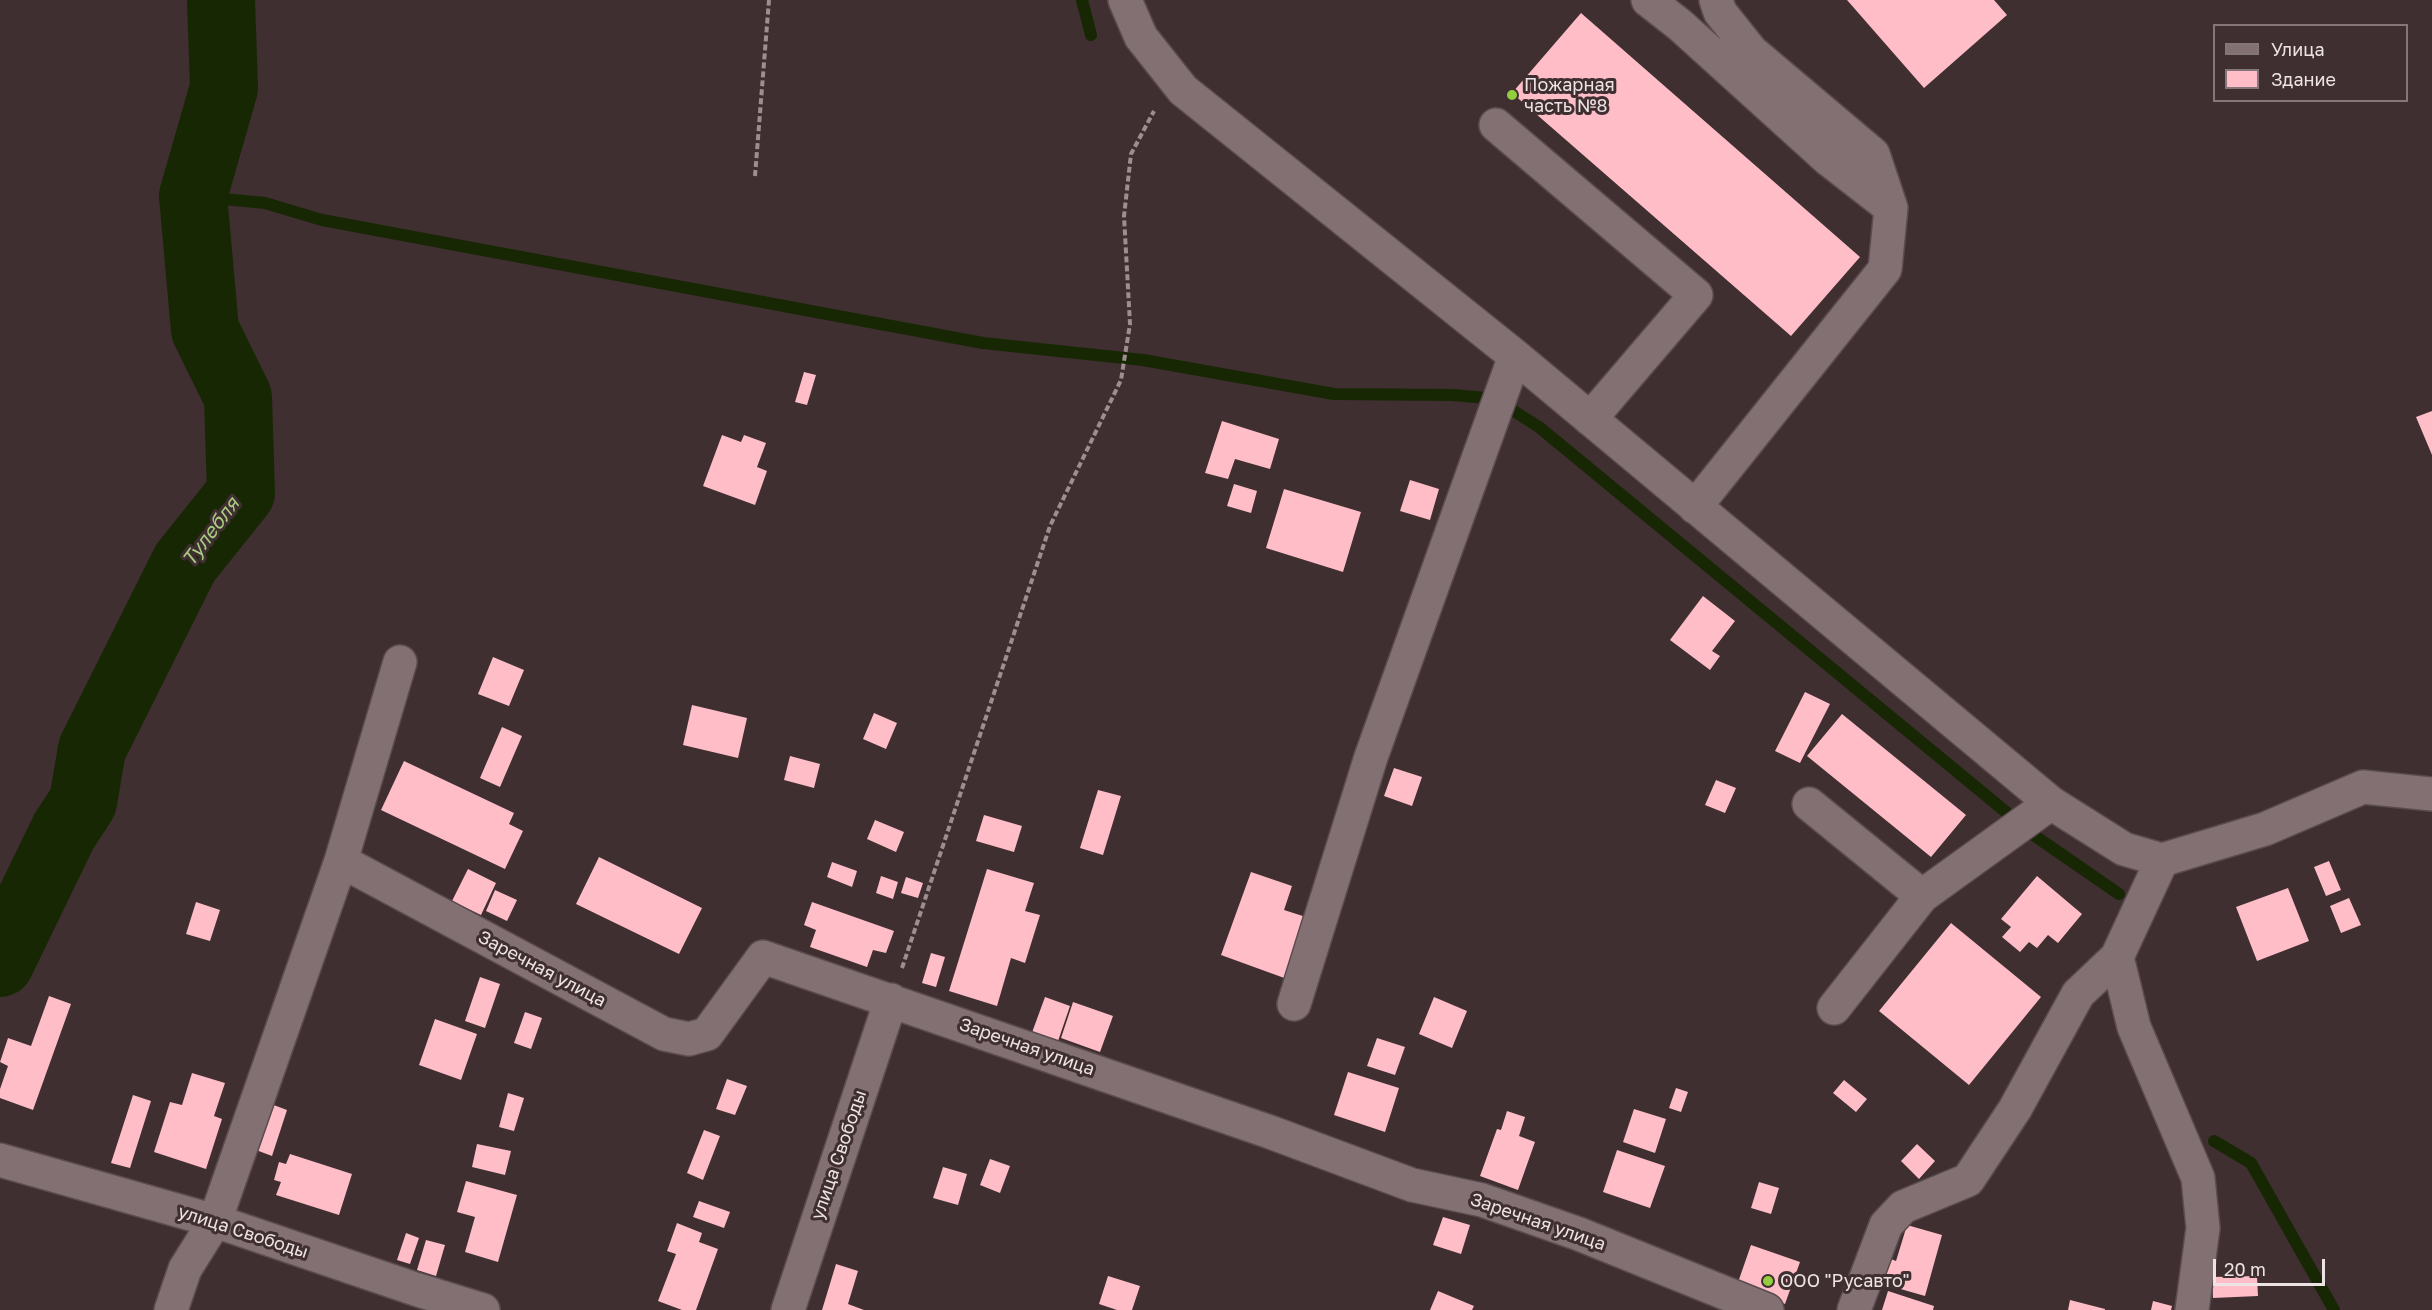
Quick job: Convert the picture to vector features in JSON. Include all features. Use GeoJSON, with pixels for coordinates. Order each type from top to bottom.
{"type":"FeatureCollection","features":[{"type":"Feature","properties":{"kind":"street"},"geometry":{"type":"LineString","coordinates":[[1125,0],[1141,37],[1183,90],[1515,356],[2051,803],[2124,849],[2162,860],[2265,828],[2362,787],[2432,794]]}},
{"type":"Feature","properties":{"kind":"street"},"geometry":{"type":"LineString","coordinates":[[1648,0],[1680,25],[1828,159],[1891,208]]}},
{"type":"Feature","properties":{"kind":"street"},"geometry":{"type":"LineString","coordinates":[[1695,507],[1885,269],[1891,208],[1873,154],[1751,51],[1720,12],[1716,0]]}},
{"type":"Feature","properties":{"kind":"street"},"geometry":{"type":"LineString","coordinates":[[1496,125],[1696,295],[1590,419]]}},
{"type":"Feature","properties":{"kind":"street"},"geometry":{"type":"LineString","coordinates":[[1294,1004],[1371,757],[1515,356]]}},
{"type":"Feature","properties":{"kind":"street"},"geometry":{"type":"LineString","coordinates":[[171,1310],[185,1269],[215,1221],[341,861],[400,662]]}},
{"type":"Feature","properties":{"kind":"street"},"geometry":{"type":"LineString","coordinates":[[1834,1008],[1922,896],[2051,803]]}},
{"type":"Feature","properties":{"kind":"street"},"geometry":{"type":"LineString","coordinates":[[1809,804],[1922,896]]}},
{"type":"Feature","properties":{"kind":"street"},"geometry":{"type":"LineString","coordinates":[[1854,1310],[1886,1225],[1903,1206],[1968,1180],[2015,1108],[2078,994],[2117,957],[2162,860]]}},
{"type":"Feature","properties":{"kind":"street","name":"Заречная улица"},"geometry":{"type":"LineString","coordinates":[[341,861],[664,1034],[689,1039],[707,1034],[763,957],[1270,1132],[1412,1185],[1482,1200],[1579,1234],[1767,1310]]}},
{"type":"Feature","properties":{"kind":"street"},"geometry":{"type":"LineString","coordinates":[[2117,957],[2134,1027],[2198,1178],[2203,1228],[2192,1310]]}},
{"type":"Feature","properties":{"kind":"street","name":"улица Свободы"},"geometry":{"type":"LineString","coordinates":[[788,1310],[891,1000]]}},
{"type":"Feature","properties":{"kind":"street","name":"улица Свободы"},"geometry":{"type":"LineString","coordinates":[[0,1160],[215,1221],[483,1310]]}},
{"type":"Feature","properties":{"kind":"path"},"geometry":{"type":"LineString","coordinates":[[755,176],[769,0]]}},
{"type":"Feature","properties":{"kind":"path"},"geometry":{"type":"LineString","coordinates":[[891,1000],[1050,526],[1121,380],[1130,324],[1124,216],[1131,154],[1151,113],[1183,90]]}},
{"type":"Feature","properties":{"kind":"building"},"geometry":{"type":"Polygon","coordinates":[[[1847,0],[1994,0],[2007,15],[1924,88],[1847,0]]]}},
{"type":"Feature","properties":{"kind":"building"},"geometry":{"type":"Polygon","coordinates":[[[1581,13],[1860,257],[1791,336],[1512,93],[1581,13]]]}},
{"type":"Feature","properties":{"kind":"building"},"geometry":{"type":"Polygon","coordinates":[[[804,372],[816,375],[807,405],[795,402],[804,372]]]}},
{"type":"Feature","properties":{"kind":"building"},"geometry":{"type":"Polygon","coordinates":[[[2432,411],[2432,455],[2416,417],[2432,411]]]}},
{"type":"Feature","properties":{"kind":"building"},"geometry":{"type":"Polygon","coordinates":[[[1222,421],[1279,439],[1270,469],[1235,459],[1228,479],[1205,473],[1222,421]]]}},
{"type":"Feature","properties":{"kind":"building"},"geometry":{"type":"Polygon","coordinates":[[[722,435],[741,442],[744,435],[766,443],[757,467],[767,471],[755,505],[703,486],[722,435]]]}},
{"type":"Feature","properties":{"kind":"building"},"geometry":{"type":"Polygon","coordinates":[[[1410,480],[1439,489],[1430,520],[1400,511],[1410,480]]]}},
{"type":"Feature","properties":{"kind":"building"},"geometry":{"type":"Polygon","coordinates":[[[1234,484],[1257,491],[1251,513],[1227,506],[1234,484]]]}},
{"type":"Feature","properties":{"kind":"building"},"geometry":{"type":"Polygon","coordinates":[[[1284,489],[1361,512],[1343,572],[1266,548],[1284,489]]]}},
{"type":"Feature","properties":{"kind":"building"},"geometry":{"type":"Polygon","coordinates":[[[1703,596],[1735,621],[1712,651],[1720,656],[1710,670],[1670,640],[1703,596]]]}},
{"type":"Feature","properties":{"kind":"building"},"geometry":{"type":"Polygon","coordinates":[[[493,657],[524,670],[509,706],[478,694],[493,657]]]}},
{"type":"Feature","properties":{"kind":"building"},"geometry":{"type":"Polygon","coordinates":[[[1805,692],[1830,704],[1800,763],[1775,751],[1805,692]]]}},
{"type":"Feature","properties":{"kind":"building"},"geometry":{"type":"Polygon","coordinates":[[[692,705],[747,718],[738,758],[683,745],[692,705]]]}},
{"type":"Feature","properties":{"kind":"building"},"geometry":{"type":"Polygon","coordinates":[[[874,713],[897,723],[886,749],[863,739],[874,713]]]}},
{"type":"Feature","properties":{"kind":"building"},"geometry":{"type":"Polygon","coordinates":[[[1842,714],[1966,815],[1931,857],[1807,756],[1842,714]]]}},
{"type":"Feature","properties":{"kind":"building"},"geometry":{"type":"Polygon","coordinates":[[[502,727],[522,736],[500,787],[480,778],[502,727]]]}},
{"type":"Feature","properties":{"kind":"building"},"geometry":{"type":"Polygon","coordinates":[[[790,756],[820,764],[814,788],[784,780],[790,756]]]}},
{"type":"Feature","properties":{"kind":"building"},"geometry":{"type":"Polygon","coordinates":[[[404,761],[514,813],[509,824],[523,831],[505,869],[381,810],[404,761]]]}},
{"type":"Feature","properties":{"kind":"building"},"geometry":{"type":"Polygon","coordinates":[[[1394,768],[1422,777],[1412,806],[1384,796],[1394,768]]]}},
{"type":"Feature","properties":{"kind":"building"},"geometry":{"type":"Polygon","coordinates":[[[1716,780],[1736,788],[1725,813],[1705,805],[1716,780]]]}},
{"type":"Feature","properties":{"kind":"building"},"geometry":{"type":"Polygon","coordinates":[[[1098,790],[1121,796],[1103,855],[1080,848],[1098,790]]]}},
{"type":"Feature","properties":{"kind":"building"},"geometry":{"type":"Polygon","coordinates":[[[984,815],[1022,826],[1014,852],[976,841],[984,815]]]}},
{"type":"Feature","properties":{"kind":"building"},"geometry":{"type":"Polygon","coordinates":[[[875,820],[904,832],[896,852],[867,839],[875,820]]]}},
{"type":"Feature","properties":{"kind":"building"},"geometry":{"type":"Polygon","coordinates":[[[599,857],[702,908],[679,954],[576,904],[599,857]]]}},
{"type":"Feature","properties":{"kind":"building"},"geometry":{"type":"Polygon","coordinates":[[[2329,861],[2341,890],[2326,896],[2314,867],[2329,861]]]}},
{"type":"Feature","properties":{"kind":"building"},"geometry":{"type":"Polygon","coordinates":[[[832,862],[857,871],[852,887],[827,877],[832,862]]]}},
{"type":"Feature","properties":{"kind":"building"},"geometry":{"type":"Polygon","coordinates":[[[468,869],[496,883],[481,915],[452,901],[468,869]]]}},
{"type":"Feature","properties":{"kind":"building"},"geometry":{"type":"Polygon","coordinates":[[[987,869],[1034,883],[1025,911],[1040,915],[1025,963],[1011,958],[997,1006],[949,991],[987,869]]]}},
{"type":"Feature","properties":{"kind":"building"},"geometry":{"type":"Polygon","coordinates":[[[1251,872],[1292,886],[1284,910],[1309,918],[1287,979],[1221,955],[1251,872]]]}},
{"type":"Feature","properties":{"kind":"building"},"geometry":{"type":"Polygon","coordinates":[[[881,876],[898,882],[893,899],[876,893],[881,876]]]}},
{"type":"Feature","properties":{"kind":"building"},"geometry":{"type":"Polygon","coordinates":[[[2037,876],[2082,914],[2058,943],[2048,935],[2037,948],[2029,942],[2020,952],[2002,937],[2011,927],[2001,919],[2037,876]]]}},
{"type":"Feature","properties":{"kind":"building"},"geometry":{"type":"Polygon","coordinates":[[[906,877],[923,883],[918,898],[901,893],[906,877]]]}},
{"type":"Feature","properties":{"kind":"building"},"geometry":{"type":"Polygon","coordinates":[[[2288,888],[2309,941],[2257,961],[2236,907],[2288,888]]]}},
{"type":"Feature","properties":{"kind":"building"},"geometry":{"type":"Polygon","coordinates":[[[495,890],[517,900],[507,921],[486,911],[495,890]]]}},
{"type":"Feature","properties":{"kind":"building"},"geometry":{"type":"Polygon","coordinates":[[[2349,898],[2361,925],[2341,933],[2330,906],[2349,898]]]}},
{"type":"Feature","properties":{"kind":"building"},"geometry":{"type":"Polygon","coordinates":[[[196,902],[220,910],[210,941],[186,934],[196,902]]]}},
{"type":"Feature","properties":{"kind":"building"},"geometry":{"type":"Polygon","coordinates":[[[812,902],[894,931],[886,953],[873,950],[867,967],[810,947],[816,930],[804,925],[812,902]]]}},
{"type":"Feature","properties":{"kind":"building"},"geometry":{"type":"Polygon","coordinates":[[[1951,923],[2041,997],[1969,1085],[1879,1011],[1951,923]]]}},
{"type":"Feature","properties":{"kind":"building"},"geometry":{"type":"Polygon","coordinates":[[[931,953],[945,957],[936,987],[922,983],[931,953]]]}},
{"type":"Feature","properties":{"kind":"building"},"geometry":{"type":"Polygon","coordinates":[[[480,977],[500,984],[485,1028],[465,1021],[480,977]]]}},
{"type":"Feature","properties":{"kind":"building"},"geometry":{"type":"Polygon","coordinates":[[[49,996],[71,1004],[33,1110],[0,1098],[0,1089],[8,1066],[0,1062],[8,1038],[31,1046],[49,996]]]}},
{"type":"Feature","properties":{"kind":"building"},"geometry":{"type":"Polygon","coordinates":[[[1045,997],[1070,1006],[1056,1047],[1030,1038],[1045,997]]]}},
{"type":"Feature","properties":{"kind":"building"},"geometry":{"type":"Polygon","coordinates":[[[1434,997],[1467,1011],[1452,1048],[1419,1034],[1434,997]]]}},
{"type":"Feature","properties":{"kind":"building"},"geometry":{"type":"Polygon","coordinates":[[[1073,1002],[1113,1016],[1100,1052],[1061,1038],[1073,1002]]]}},
{"type":"Feature","properties":{"kind":"building"},"geometry":{"type":"Polygon","coordinates":[[[525,1012],[542,1018],[531,1049],[514,1043],[525,1012]]]}},
{"type":"Feature","properties":{"kind":"building"},"geometry":{"type":"Polygon","coordinates":[[[435,1019],[477,1034],[461,1080],[419,1065],[435,1019]]]}},
{"type":"Feature","properties":{"kind":"building"},"geometry":{"type":"Polygon","coordinates":[[[1377,1038],[1405,1047],[1395,1075],[1367,1066],[1377,1038]]]}},
{"type":"Feature","properties":{"kind":"building"},"geometry":{"type":"Polygon","coordinates":[[[1348,1072],[1399,1088],[1385,1132],[1334,1115],[1348,1072]]]}},
{"type":"Feature","properties":{"kind":"building"},"geometry":{"type":"Polygon","coordinates":[[[192,1073],[225,1083],[214,1116],[222,1119],[206,1169],[154,1152],[170,1102],[182,1105],[192,1073]]]}},
{"type":"Feature","properties":{"kind":"building"},"geometry":{"type":"Polygon","coordinates":[[[727,1079],[747,1086],[735,1115],[716,1109],[727,1079]]]}},
{"type":"Feature","properties":{"kind":"building"},"geometry":{"type":"Polygon","coordinates":[[[1844,1080],[1867,1099],[1856,1112],[1833,1093],[1844,1080]]]}},
{"type":"Feature","properties":{"kind":"building"},"geometry":{"type":"Polygon","coordinates":[[[1676,1088],[1688,1092],[1681,1112],[1669,1108],[1676,1088]]]}},
{"type":"Feature","properties":{"kind":"building"},"geometry":{"type":"Polygon","coordinates":[[[508,1093],[524,1098],[514,1131],[499,1127],[508,1093]]]}},
{"type":"Feature","properties":{"kind":"building"},"geometry":{"type":"Polygon","coordinates":[[[133,1095],[151,1101],[130,1168],[111,1163],[133,1095]]]}},
{"type":"Feature","properties":{"kind":"building"},"geometry":{"type":"Polygon","coordinates":[[[271,1104],[287,1110],[272,1156],[256,1150],[271,1104]]]}},
{"type":"Feature","properties":{"kind":"building"},"geometry":{"type":"Polygon","coordinates":[[[1634,1109],[1666,1119],[1655,1153],[1623,1142],[1634,1109]]]}},
{"type":"Feature","properties":{"kind":"building"},"geometry":{"type":"Polygon","coordinates":[[[1507,1111],[1525,1117],[1519,1136],[1535,1142],[1518,1190],[1480,1176],[1497,1129],[1501,1130],[1507,1111]]]}},
{"type":"Feature","properties":{"kind":"building"},"geometry":{"type":"Polygon","coordinates":[[[704,1130],[720,1136],[703,1180],[687,1173],[704,1130]]]}},
{"type":"Feature","properties":{"kind":"building"},"geometry":{"type":"Polygon","coordinates":[[[477,1144],[511,1151],[505,1175],[472,1167],[477,1144]]]}},
{"type":"Feature","properties":{"kind":"building"},"geometry":{"type":"Polygon","coordinates":[[[1917,1144],[1935,1161],[1919,1179],[1901,1161],[1917,1144]]]}},
{"type":"Feature","properties":{"kind":"building"},"geometry":{"type":"Polygon","coordinates":[[[1617,1150],[1665,1166],[1650,1208],[1603,1192],[1617,1150]]]}},
{"type":"Feature","properties":{"kind":"building"},"geometry":{"type":"Polygon","coordinates":[[[290,1154],[352,1174],[339,1215],[276,1195],[281,1182],[274,1180],[279,1162],[286,1164],[290,1154]]]}},
{"type":"Feature","properties":{"kind":"building"},"geometry":{"type":"Polygon","coordinates":[[[990,1159],[1010,1166],[1000,1193],[980,1185],[990,1159]]]}},
{"type":"Feature","properties":{"kind":"building"},"geometry":{"type":"Polygon","coordinates":[[[943,1167],[967,1174],[958,1205],[933,1198],[943,1167]]]}},
{"type":"Feature","properties":{"kind":"building"},"geometry":{"type":"Polygon","coordinates":[[[466,1181],[517,1195],[498,1262],[465,1252],[475,1217],[457,1212],[466,1181]]]}},
{"type":"Feature","properties":{"kind":"building"},"geometry":{"type":"Polygon","coordinates":[[[1759,1182],[1779,1188],[1771,1214],[1751,1208],[1759,1182]]]}},
{"type":"Feature","properties":{"kind":"building"},"geometry":{"type":"Polygon","coordinates":[[[699,1201],[730,1212],[724,1228],[693,1217],[699,1201]]]}},
{"type":"Feature","properties":{"kind":"building"},"geometry":{"type":"Polygon","coordinates":[[[1443,1217],[1470,1225],[1461,1254],[1433,1245],[1443,1217]]]}},
{"type":"Feature","properties":{"kind":"building"},"geometry":{"type":"Polygon","coordinates":[[[677,1223],[702,1233],[699,1242],[718,1249],[696,1310],[682,1310],[658,1301],[676,1254],[667,1251],[677,1223]]]}},
{"type":"Feature","properties":{"kind":"building"},"geometry":{"type":"Polygon","coordinates":[[[1907,1225],[1942,1235],[1925,1296],[1883,1284],[1891,1259],[1896,1261],[1907,1225]]]}},
{"type":"Feature","properties":{"kind":"building"},"geometry":{"type":"Polygon","coordinates":[[[406,1233],[419,1238],[410,1264],[397,1260],[406,1233]]]}},
{"type":"Feature","properties":{"kind":"building"},"geometry":{"type":"Polygon","coordinates":[[[426,1240],[445,1245],[436,1276],[417,1270],[426,1240]]]}},
{"type":"Feature","properties":{"kind":"building"},"geometry":{"type":"Polygon","coordinates":[[[1751,1245],[1800,1262],[1785,1304],[1736,1288],[1751,1245]]]}},
{"type":"Feature","properties":{"kind":"building"},"geometry":{"type":"Polygon","coordinates":[[[836,1264],[858,1271],[848,1304],[864,1310],[822,1310],[836,1264]]]}},
{"type":"Feature","properties":{"kind":"building"},"geometry":{"type":"Polygon","coordinates":[[[1108,1276],[1140,1286],[1132,1310],[1117,1310],[1099,1304],[1108,1276]]]}},
{"type":"Feature","properties":{"kind":"building"},"geometry":{"type":"Polygon","coordinates":[[[2257,1276],[2258,1296],[2213,1298],[2212,1277],[2257,1276]]]}},
{"type":"Feature","properties":{"kind":"building"},"geometry":{"type":"Polygon","coordinates":[[[1438,1291],[1474,1306],[1472,1310],[1430,1310],[1438,1291]]]}},
{"type":"Feature","properties":{"kind":"building"},"geometry":{"type":"Polygon","coordinates":[[[1888,1291],[1934,1306],[1933,1310],[1882,1310],[1888,1291]]]}},
{"type":"Feature","properties":{"kind":"building"},"geometry":{"type":"Polygon","coordinates":[[[2070,1300],[2105,1309],[2105,1310],[2068,1310],[2070,1300]]]}},
{"type":"Feature","properties":{"kind":"building"},"geometry":{"type":"Polygon","coordinates":[[[2153,1301],[2172,1306],[2171,1310],[2151,1310],[2153,1301]]]}},
{"type":"Feature","properties":{"kind":"waterway","name":"Тулебля"},"geometry":{"type":"LineString","coordinates":[[0,963],[64,831],[83,802],[92,749],[185,563],[241,493],[238,397],[205,330],[193,196],[224,88],[221,0]]}},
{"type":"Feature","properties":{"kind":"waterway"},"geometry":{"type":"LineString","coordinates":[[1082,0],[1091,35]]}},
{"type":"Feature","properties":{"kind":"waterway"},"geometry":{"type":"LineString","coordinates":[[193,196],[265,203],[322,220],[983,343],[1143,360],[1334,394],[1452,395],[1487,398]]}},
{"type":"Feature","properties":{"kind":"waterway"},"geometry":{"type":"LineString","coordinates":[[1509,408],[1539,427],[2006,812]]}},
{"type":"Feature","properties":{"kind":"waterway"},"geometry":{"type":"LineString","coordinates":[[2032,834],[2119,894]]}},
{"type":"Feature","properties":{"kind":"waterway"},"geometry":{"type":"LineString","coordinates":[[2214,1141],[2251,1163],[2334,1310]]}},
{"type":"Feature","properties":{"kind":"place","name":"Пожарная часть №8"},"geometry":{"type":"Point","coordinates":[1512,95]}},
{"type":"Feature","properties":{"kind":"place","name":"ООО \"Русавто\""},"geometry":{"type":"Point","coordinates":[1768,1281]}}]}
